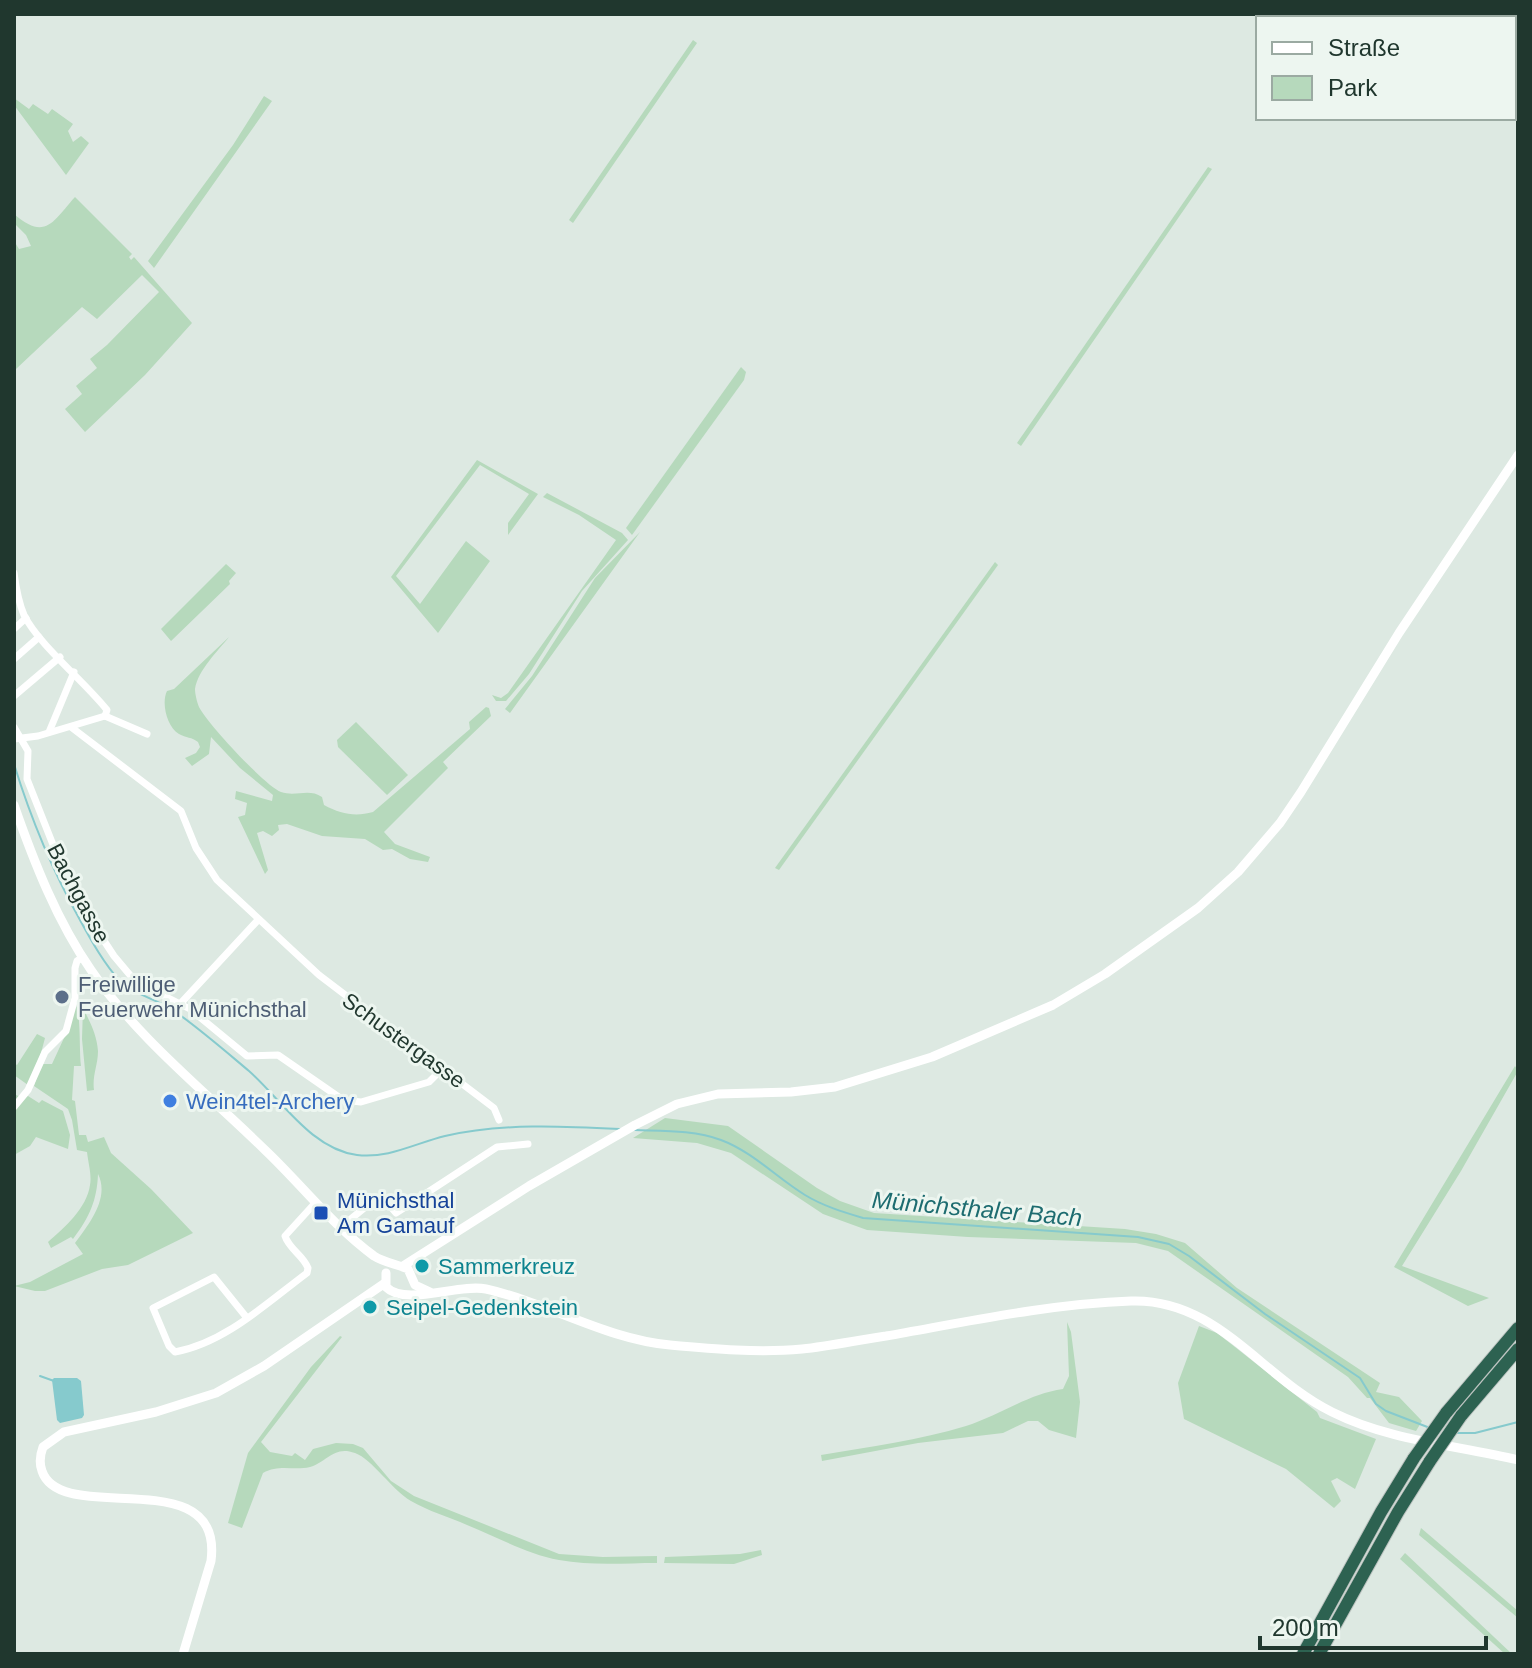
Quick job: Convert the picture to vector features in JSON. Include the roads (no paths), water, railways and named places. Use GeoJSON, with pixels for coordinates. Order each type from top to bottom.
{"type":"FeatureCollection","features":[{"type":"Feature","properties":{"kind":"highway"},"geometry":{"type":"LineString","coordinates":[[1303,1654],[1414,1458],[1446,1413],[1518,1328]]}},
{"type":"Feature","properties":{"kind":"highway"},"geometry":{"type":"LineString","coordinates":[[1319,1654],[1430,1461],[1461,1416],[1518,1349]]}},
{"type":"Feature","properties":{"kind":"street"},"geometry":{"type":"LineString","coordinates":[[183,1654],[211,1561],[213,1546],[207,1526],[187,1510],[161,1501],[78,1494],[55,1488],[44,1477],[40,1467],[43,1447],[64,1432],[156,1412],[216,1393],[264,1366],[367,1296],[400,1266],[424,1255],[519,1192],[677,1104],[703,1096],[835,1087],[932,1057],[1022,1020],[1085,987],[1198,908],[1238,872],[1280,823],[1407,620],[1518,455]]}},
{"type":"Feature","properties":{"kind":"street"},"geometry":{"type":"LineString","coordinates":[[14,573],[17,596],[26,618],[39,637],[107,710],[105,716]]}},
{"type":"Feature","properties":{"kind":"street"},"geometry":{"type":"LineString","coordinates":[[14,629],[26,618]]}},
{"type":"Feature","properties":{"kind":"street"},"geometry":{"type":"LineString","coordinates":[[14,659],[39,637]]}},
{"type":"Feature","properties":{"kind":"street"},"geometry":{"type":"LineString","coordinates":[[14,696],[60,657]]}},
{"type":"Feature","properties":{"kind":"street"},"geometry":{"type":"LineString","coordinates":[[49,732],[74,672]]}},
{"type":"Feature","properties":{"kind":"street"},"geometry":{"type":"LineString","coordinates":[[14,727],[17,738],[71,727],[105,716],[147,734]]}},
{"type":"Feature","properties":{"kind":"street","name":"Schustergasse"},"geometry":{"type":"LineString","coordinates":[[71,727],[181,811],[196,848],[217,880],[258,920],[340,993],[494,1108],[499,1120]]}},
{"type":"Feature","properties":{"kind":"street","name":"Bachgasse"},"geometry":{"type":"LineString","coordinates":[[17,738],[29,757],[27,779],[79,903],[128,974],[143,986],[181,1003],[247,1056],[278,1055],[343,1100],[361,1102],[429,1082],[443,1068]]}},
{"type":"Feature","properties":{"kind":"street"},"geometry":{"type":"LineString","coordinates":[[14,805],[37,867],[83,957],[110,995],[164,1055],[268,1152],[341,1227],[376,1257],[400,1266],[424,1291],[438,1292]]}},
{"type":"Feature","properties":{"kind":"street"},"geometry":{"type":"LineString","coordinates":[[181,1003],[258,920]]}},
{"type":"Feature","properties":{"kind":"street"},"geometry":{"type":"LineString","coordinates":[[14,1107],[31,1085],[45,1052],[66,1031],[75,998],[75,968],[77,961],[83,957]]}},
{"type":"Feature","properties":{"kind":"street"},"geometry":{"type":"LineString","coordinates":[[341,1227],[374,1200],[384,1199],[396,1213],[497,1147],[528,1144]]}},
{"type":"Feature","properties":{"kind":"street"},"geometry":{"type":"LineString","coordinates":[[247,1318],[214,1277],[153,1308],[169,1346],[175,1352],[206,1341],[247,1318],[307,1273],[306,1262],[285,1236],[316,1202]]}},
{"type":"Feature","properties":{"kind":"street"},"geometry":{"type":"LineString","coordinates":[[397,1293],[409,1289],[424,1255]]}},
{"type":"Feature","properties":{"kind":"street"},"geometry":{"type":"LineString","coordinates":[[376,1257],[397,1293]]}},
{"type":"Feature","properties":{"kind":"street"},"geometry":{"type":"LineString","coordinates":[[367,1296],[483,1288],[642,1341],[779,1350],[821,1347],[1010,1314],[1107,1303],[1160,1303],[1187,1310],[1217,1326],[1301,1393],[1333,1413],[1414,1439],[1518,1460]]}},
{"type":"Feature","properties":{"kind":"water"},"geometry":{"type":"Polygon","coordinates":[[[54,1378],[77,1378],[81,1381],[82,1418],[60,1423],[57,1420],[54,1378]]]}},
{"type":"Feature","properties":{"kind":"waterway","name":"Münichsthaler Bach"},"geometry":{"type":"LineString","coordinates":[[14,764],[60,882],[93,944],[114,974],[126,986],[173,1010],[202,1032],[249,1071],[298,1121],[325,1143],[340,1151],[368,1156],[391,1153],[445,1136],[488,1129],[554,1126],[620,1129]]}},
{"type":"Feature","properties":{"kind":"waterway","name":"Münichsthaler Bach"},"geometry":{"type":"LineString","coordinates":[[635,1130],[690,1133],[721,1140],[744,1151],[812,1199],[863,1218],[1138,1237],[1169,1244],[1360,1378],[1376,1404],[1430,1428]]}},
{"type":"Feature","properties":{"kind":"waterway"},"geometry":{"type":"LineString","coordinates":[[40,1376],[54,1381]]}},
{"type":"Feature","properties":{"kind":"waterway","name":"Münichsthaler Bach"},"geometry":{"type":"LineString","coordinates":[[1456,1433],[1475,1433],[1518,1422]]}},
{"type":"Feature","properties":{"kind":"place","name":"Freiwillige Feuerwehr Münichsthal"},"geometry":{"type":"Point","coordinates":[62,997]}},
{"type":"Feature","properties":{"kind":"place","name":"Wein4tel-Archery"},"geometry":{"type":"Point","coordinates":[170,1101]}},
{"type":"Feature","properties":{"kind":"place","name":"Münichsthal Am Gamauf"},"geometry":{"type":"Point","coordinates":[321,1213]}},
{"type":"Feature","properties":{"kind":"place","name":"Sammerkreuz"},"geometry":{"type":"Point","coordinates":[422,1266]}},
{"type":"Feature","properties":{"kind":"place","name":"Seipel-Gedenkstein"},"geometry":{"type":"Point","coordinates":[370,1307]}}]}
